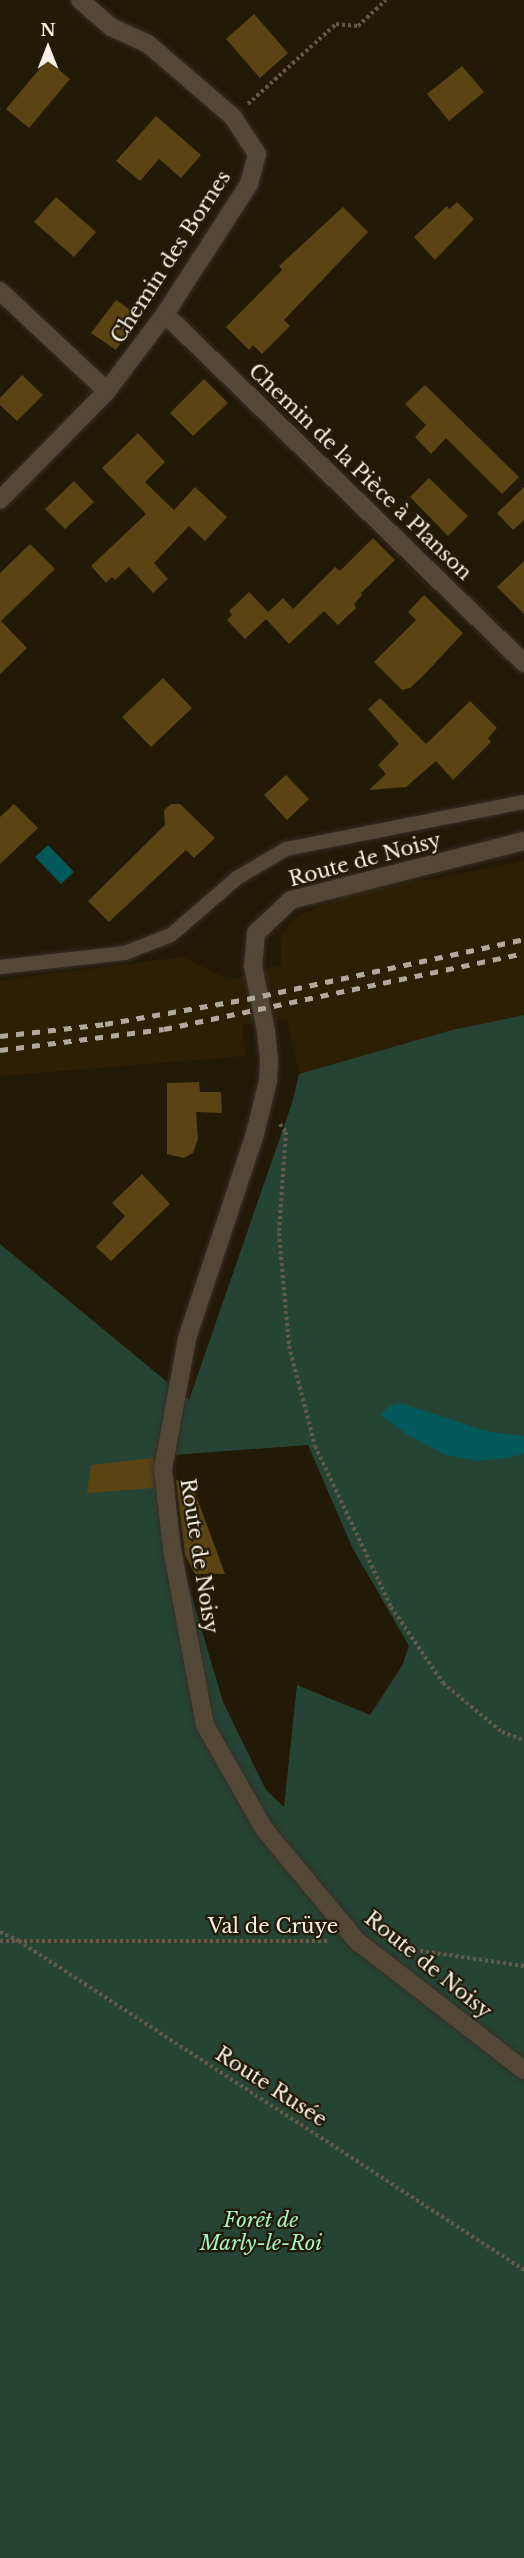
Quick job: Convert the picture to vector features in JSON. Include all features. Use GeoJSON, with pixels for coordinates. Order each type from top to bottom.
{"type":"FeatureCollection","features":[{"type":"Feature","properties":{"kind":"street","name":"Chemin des Bornes"},"geometry":{"type":"LineString","coordinates":[[0,500],[107,391],[165,314],[249,184],[257,154],[233,117],[148,44],[111,27],[80,0]]}},
{"type":"Feature","properties":{"kind":"street"},"geometry":{"type":"LineString","coordinates":[[0,291],[107,391]]}},
{"type":"Feature","properties":{"kind":"street","name":"Chemin de la Pièce à Planson"},"geometry":{"type":"LineString","coordinates":[[165,314],[524,663]]}},
{"type":"Feature","properties":{"kind":"street","name":"Route de Noisy"},"geometry":{"type":"LineString","coordinates":[[524,841],[291,900],[256,933],[253,966],[269,1061],[265,1101],[187,1339],[163,1469],[172,1549],[205,1725],[264,1829],[357,1941],[524,2070]]}},
{"type":"Feature","properties":{"kind":"lane"},"geometry":{"type":"LineString","coordinates":[[0,967],[125,953],[171,935],[237,878],[286,849],[524,802]]}},
{"type":"Feature","properties":{"kind":"path"},"geometry":{"type":"LineString","coordinates":[[233,117],[336,24],[358,26],[386,0]]}},
{"type":"Feature","properties":{"kind":"path"},"geometry":{"type":"LineString","coordinates":[[265,1101],[286,1132],[279,1233],[288,1335],[315,1446],[391,1607],[443,1683],[502,1732],[524,1740]]}},
{"type":"Feature","properties":{"kind":"path","name":"Route Rusée"},"geometry":{"type":"LineString","coordinates":[[0,1932],[19,1941],[524,2270]]}},
{"type":"Feature","properties":{"kind":"path","name":"Val de Crüye"},"geometry":{"type":"LineString","coordinates":[[0,1941],[357,1941],[524,1966]]}},
{"type":"Feature","properties":{"kind":"shaded area"},"geometry":{"type":"Polygon","coordinates":[[[524,861],[524,1015],[452,1030],[299,1074],[287,1019],[242,1025],[246,1056],[0,1076],[0,980],[183,957],[229,980],[281,965],[281,937],[295,917],[350,894],[524,861]]]}},
{"type":"Feature","properties":{"kind":"green space","name":"Forêt de Marly-le-Roi"},"geometry":{"type":"Polygon","coordinates":[[[524,1015],[524,2558],[0,2558],[0,1244],[189,1400],[293,1100],[299,1074],[452,1030],[524,1015]],[[308,1445],[173,1455],[168,1477],[172,1530],[223,1702],[266,1790],[284,1807],[297,1685],[370,1715],[402,1666],[409,1646],[352,1547],[308,1445]]]}},
{"type":"Feature","properties":{"kind":"water"},"geometry":{"type":"Polygon","coordinates":[[[48,845],[74,872],[61,884],[35,857],[48,845]]]}},
{"type":"Feature","properties":{"kind":"water"},"geometry":{"type":"Polygon","coordinates":[[[400,1403],[485,1431],[524,1436],[524,1453],[508,1458],[478,1461],[446,1455],[408,1435],[381,1414],[388,1407],[400,1403]]]}},
{"type":"Feature","properties":{"kind":"building"},"geometry":{"type":"Polygon","coordinates":[[[254,14],[288,53],[260,78],[226,39],[254,14]]]}},
{"type":"Feature","properties":{"kind":"building"},"geometry":{"type":"Polygon","coordinates":[[[47,60],[70,79],[29,128],[6,109],[47,60]]]}},
{"type":"Feature","properties":{"kind":"building"},"geometry":{"type":"Polygon","coordinates":[[[462,66],[484,92],[449,121],[427,94],[462,66]]]}},
{"type":"Feature","properties":{"kind":"building"},"geometry":{"type":"Polygon","coordinates":[[[156,116],[201,155],[181,178],[159,159],[140,181],[116,161],[156,116]]]}},
{"type":"Feature","properties":{"kind":"building"},"geometry":{"type":"Polygon","coordinates":[[[56,197],[96,232],[74,257],[34,222],[56,197]]]}},
{"type":"Feature","properties":{"kind":"building"},"geometry":{"type":"Polygon","coordinates":[[[457,202],[474,219],[435,260],[414,237],[447,206],[449,209],[457,202]]]}},
{"type":"Feature","properties":{"kind":"building"},"geometry":{"type":"Polygon","coordinates":[[[343,207],[368,232],[284,320],[290,326],[262,354],[253,345],[249,350],[226,327],[282,270],[279,266],[343,207]]]}},
{"type":"Feature","properties":{"kind":"building"},"geometry":{"type":"Polygon","coordinates":[[[116,300],[136,314],[127,326],[131,328],[116,350],[91,333],[116,300]]]}},
{"type":"Feature","properties":{"kind":"building"},"geometry":{"type":"Polygon","coordinates":[[[22,375],[43,395],[17,421],[0,405],[0,398],[22,375]]]}},
{"type":"Feature","properties":{"kind":"building"},"geometry":{"type":"Polygon","coordinates":[[[204,379],[228,403],[193,436],[170,413],[204,379]]]}},
{"type":"Feature","properties":{"kind":"building"},"geometry":{"type":"Polygon","coordinates":[[[425,385],[519,477],[502,494],[446,438],[431,454],[415,437],[426,425],[405,404],[425,385]]]}},
{"type":"Feature","properties":{"kind":"building"},"geometry":{"type":"Polygon","coordinates":[[[138,433],[165,462],[145,482],[174,510],[195,487],[227,517],[205,541],[189,526],[154,563],[168,579],[153,593],[129,567],[115,580],[112,577],[106,583],[91,566],[146,514],[102,468],[138,433]]]}},
{"type":"Feature","properties":{"kind":"building"},"geometry":{"type":"Polygon","coordinates":[[[429,478],[468,516],[448,536],[410,497],[429,478]]]}},
{"type":"Feature","properties":{"kind":"building"},"geometry":{"type":"Polygon","coordinates":[[[74,481],[94,502],[65,529],[45,509],[74,481]]]}},
{"type":"Feature","properties":{"kind":"building"},"geometry":{"type":"Polygon","coordinates":[[[524,487],[524,520],[513,530],[497,513],[524,487]]]}},
{"type":"Feature","properties":{"kind":"building"},"geometry":{"type":"Polygon","coordinates":[[[373,538],[395,560],[361,593],[362,595],[354,604],[356,608],[338,625],[324,611],[289,644],[266,619],[245,639],[227,620],[232,615],[229,611],[249,592],[268,612],[283,598],[293,609],[335,567],[340,571],[373,538]]]}},
{"type":"Feature","properties":{"kind":"building"},"geometry":{"type":"Polygon","coordinates":[[[30,544],[55,569],[1,621],[27,648],[0,674],[0,573],[30,544]]]}},
{"type":"Feature","properties":{"kind":"building"},"geometry":{"type":"Polygon","coordinates":[[[524,561],[524,614],[497,587],[524,561]]]}},
{"type":"Feature","properties":{"kind":"building"},"geometry":{"type":"Polygon","coordinates":[[[424,595],[463,633],[423,676],[410,688],[402,690],[374,662],[416,620],[408,612],[424,595]]]}},
{"type":"Feature","properties":{"kind":"building"},"geometry":{"type":"Polygon","coordinates":[[[163,678],[192,708],[151,747],[122,717],[163,678]]]}},
{"type":"Feature","properties":{"kind":"building"},"geometry":{"type":"Polygon","coordinates":[[[380,698],[426,744],[470,701],[497,728],[488,738],[491,742],[453,780],[436,761],[406,787],[369,790],[386,774],[378,765],[399,744],[368,709],[380,698]]]}},
{"type":"Feature","properties":{"kind":"building"},"geometry":{"type":"Polygon","coordinates":[[[286,775],[309,799],[287,820],[264,795],[286,775]]]}},
{"type":"Feature","properties":{"kind":"building"},"geometry":{"type":"Polygon","coordinates":[[[14,804],[38,828],[0,864],[0,817],[14,804]]]}},
{"type":"Feature","properties":{"kind":"building"},"geometry":{"type":"Polygon","coordinates":[[[171,804],[180,804],[215,838],[194,858],[186,850],[109,922],[88,901],[165,825],[164,810],[171,804]]]}},
{"type":"Feature","properties":{"kind":"building"},"geometry":{"type":"Polygon","coordinates":[[[199,1082],[200,1092],[221,1092],[222,1113],[196,1112],[198,1139],[193,1153],[184,1158],[167,1154],[167,1083],[199,1082]]]}},
{"type":"Feature","properties":{"kind":"building"},"geometry":{"type":"Polygon","coordinates":[[[142,1174],[170,1204],[111,1261],[96,1247],[125,1216],[112,1203],[142,1174]]]}},
{"type":"Feature","properties":{"kind":"building"},"geometry":{"type":"Polygon","coordinates":[[[154,1458],[154,1488],[87,1493],[91,1465],[154,1458]]]}},
{"type":"Feature","properties":{"kind":"building"},"geometry":{"type":"Polygon","coordinates":[[[176,1480],[191,1482],[225,1574],[195,1574],[185,1555],[176,1480]]]}},
{"type":"Feature","properties":{"kind":"railway"},"geometry":{"type":"LineString","coordinates":[[0,1036],[105,1024],[247,999],[524,939]]}},
{"type":"Feature","properties":{"kind":"railway"},"geometry":{"type":"LineString","coordinates":[[0,1050],[164,1029],[524,953]]}}]}
